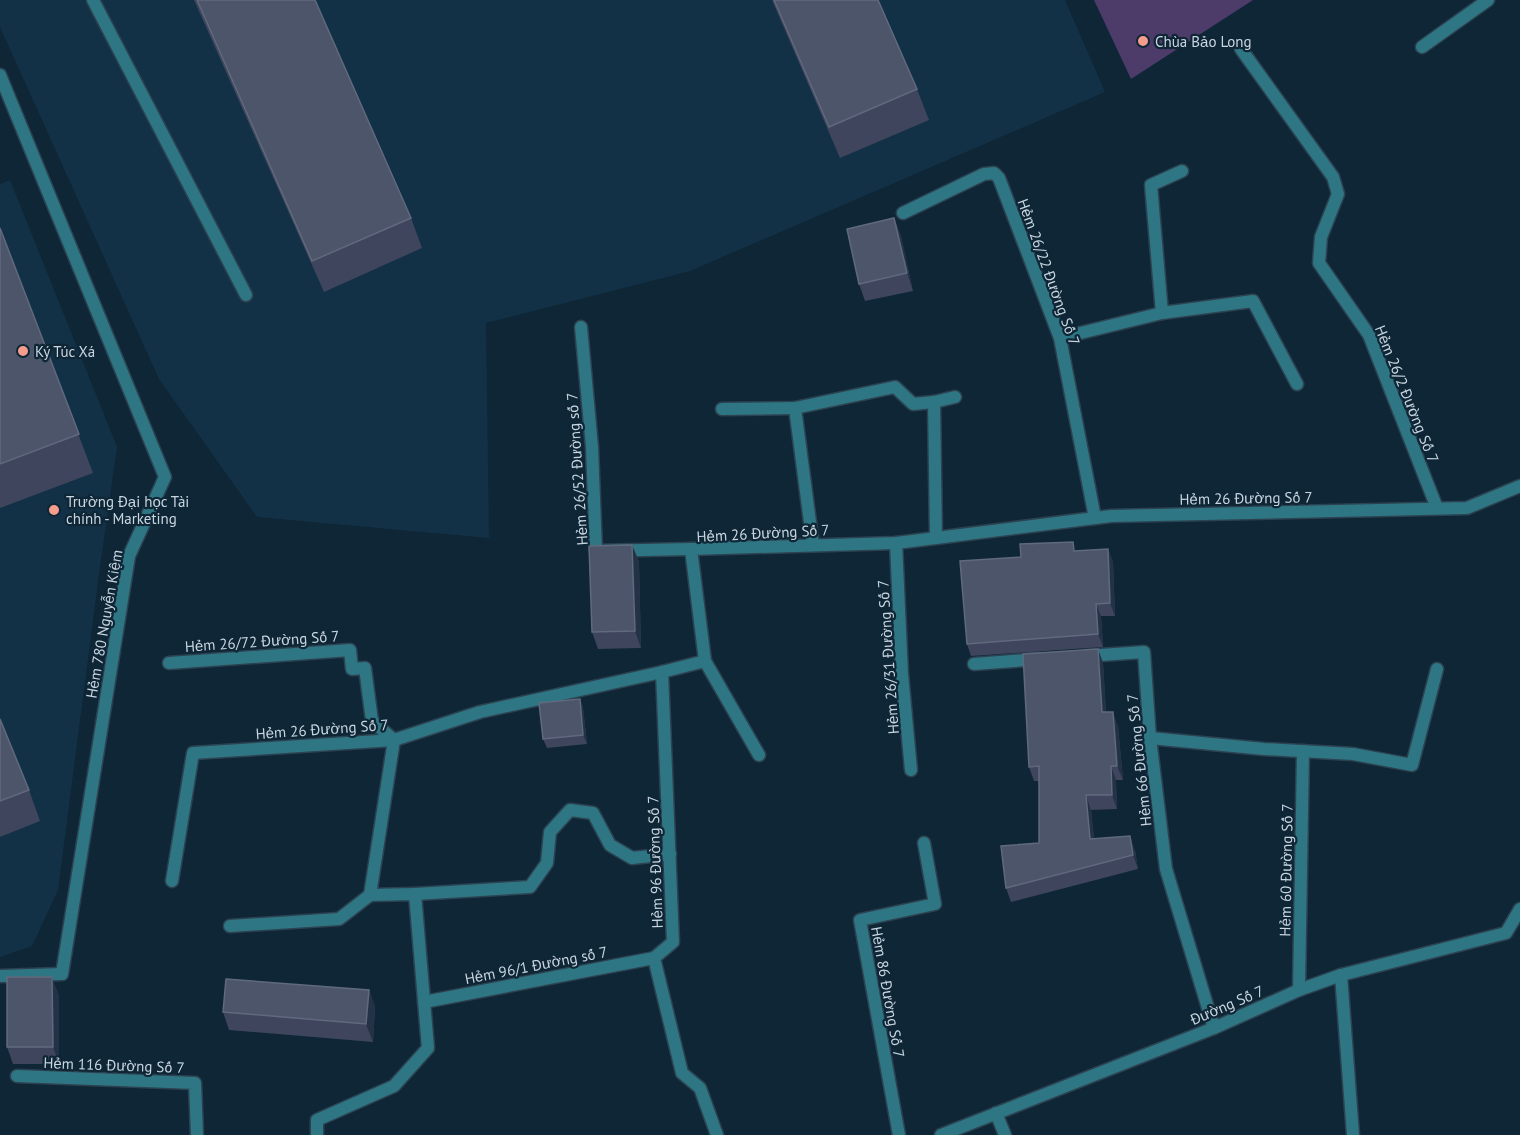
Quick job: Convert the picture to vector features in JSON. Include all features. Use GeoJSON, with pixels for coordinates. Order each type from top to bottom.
{"type":"FeatureCollection","features":[{"type":"Feature","properties":{"kind":"street"},"geometry":{"type":"LineString","coordinates":[[93,0],[246,295]]}},
{"type":"Feature","properties":{"kind":"street"},"geometry":{"type":"LineString","coordinates":[[1422,47],[1488,0]]}},
{"type":"Feature","properties":{"kind":"street","name":"Hẻm 26/2 Đường Số 7"},"geometry":{"type":"LineString","coordinates":[[1241,49],[1333,177],[1338,194],[1321,237],[1319,263],[1369,335],[1437,508]]}},
{"type":"Feature","properties":{"kind":"street","name":"Hẻm 780 Nguyễn Kiệm"},"geometry":{"type":"LineString","coordinates":[[0,75],[165,477],[129,556],[62,974],[0,976]]}},
{"type":"Feature","properties":{"kind":"street"},"geometry":{"type":"LineString","coordinates":[[1162,313],[1151,185],[1182,171]]}},
{"type":"Feature","properties":{"kind":"street","name":"Hẻm 26/22 Đường Số 7"},"geometry":{"type":"LineString","coordinates":[[903,213],[984,174],[994,173],[999,178],[1060,338],[1095,518]]}},
{"type":"Feature","properties":{"kind":"street","name":"Hẻm 26/22 Đường Số 7"},"geometry":{"type":"LineString","coordinates":[[1060,338],[1162,313],[1253,301],[1297,384]]}},
{"type":"Feature","properties":{"kind":"street","name":"Hẻm 26/52 Đường số 7"},"geometry":{"type":"LineString","coordinates":[[581,327],[592,447],[596,551],[691,549]]}},
{"type":"Feature","properties":{"kind":"street"},"geometry":{"type":"LineString","coordinates":[[722,409],[795,408],[895,387],[913,404],[956,397]]}},
{"type":"Feature","properties":{"kind":"street"},"geometry":{"type":"LineString","coordinates":[[934,402],[936,538]]}},
{"type":"Feature","properties":{"kind":"street"},"geometry":{"type":"LineString","coordinates":[[795,408],[813,545]]}},
{"type":"Feature","properties":{"kind":"street","name":"Hẻm 26 Đường Số 7"},"geometry":{"type":"LineString","coordinates":[[172,881],[193,753],[394,740],[480,712],[705,661],[691,549],[896,543],[1111,516],[1467,508],[1520,486]]}},
{"type":"Feature","properties":{"kind":"street","name":"Hẻm 26/31 Đường Số 7"},"geometry":{"type":"LineString","coordinates":[[896,543],[902,674],[911,770]]}},
{"type":"Feature","properties":{"kind":"street","name":"Hẻm 26/72 Đường Số 7"},"geometry":{"type":"LineString","coordinates":[[169,663],[350,650],[352,669],[366,668],[372,721],[394,740]]}},
{"type":"Feature","properties":{"kind":"street","name":"Hẻm 66 Đường Số 7"},"geometry":{"type":"LineString","coordinates":[[1076,657],[1144,652],[1150,738],[1166,869],[1214,1028]]}},
{"type":"Feature","properties":{"kind":"street"},"geometry":{"type":"LineString","coordinates":[[974,664],[1053,658]]}},
{"type":"Feature","properties":{"kind":"street"},"geometry":{"type":"LineString","coordinates":[[705,661],[759,755]]}},
{"type":"Feature","properties":{"kind":"street"},"geometry":{"type":"LineString","coordinates":[[1150,738],[1353,754],[1412,765],[1437,669]]}},
{"type":"Feature","properties":{"kind":"street","name":"Hẻm 96 Đường Số 7"},"geometry":{"type":"LineString","coordinates":[[654,958],[673,942],[662,672]]}},
{"type":"Feature","properties":{"kind":"street"},"geometry":{"type":"LineString","coordinates":[[370,895],[394,740]]}},
{"type":"Feature","properties":{"kind":"street","name":"Hẻm 60 Đường Số 7"},"geometry":{"type":"LineString","coordinates":[[1299,990],[1303,751]]}},
{"type":"Feature","properties":{"kind":"street"},"geometry":{"type":"LineString","coordinates":[[230,926],[339,919],[370,895],[530,887],[547,863],[550,832],[570,810],[593,813],[610,845],[632,858],[670,854]]}},
{"type":"Feature","properties":{"kind":"street","name":"Hẻm 86 Đường Số 7"},"geometry":{"type":"LineString","coordinates":[[899,1135],[860,920],[935,904],[924,843]]}},
{"type":"Feature","properties":{"kind":"street"},"geometry":{"type":"LineString","coordinates":[[317,1135],[317,1120],[394,1086],[428,1048],[415,894]]}},
{"type":"Feature","properties":{"kind":"street","name":"Đường Số 7"},"geometry":{"type":"LineString","coordinates":[[941,1135],[1214,1028],[1299,990],[1341,975],[1506,933],[1520,909]]}},
{"type":"Feature","properties":{"kind":"street"},"geometry":{"type":"LineString","coordinates":[[654,958],[682,1073],[700,1088],[717,1135]]}},
{"type":"Feature","properties":{"kind":"street","name":"Hẻm 96/1 Đường số 7"},"geometry":{"type":"LineString","coordinates":[[424,1002],[654,958]]}},
{"type":"Feature","properties":{"kind":"street"},"geometry":{"type":"LineString","coordinates":[[1341,975],[1353,1135]]}},
{"type":"Feature","properties":{"kind":"street","name":"Hẻm 116 Đường Số 7"},"geometry":{"type":"LineString","coordinates":[[17,1076],[195,1083],[197,1135]]}},
{"type":"Feature","properties":{"kind":"street"},"geometry":{"type":"LineString","coordinates":[[996,1113],[1005,1135]]}},
{"type":"Feature","properties":{"kind":"shaded area"},"geometry":{"type":"Polygon","coordinates":[[[0,0],[1065,0],[1105,92],[690,271],[486,323],[489,538],[257,517],[159,379],[0,27],[0,0]]]}},
{"type":"Feature","properties":{"kind":"shaded area","name":"Chùa Bảo Long"},"geometry":{"type":"Polygon","coordinates":[[[1094,0],[1253,0],[1131,79],[1094,0]]]}},
{"type":"Feature","properties":{"kind":"shaded area","name":"Trường Đại học Tài chính - Marketing"},"geometry":{"type":"Polygon","coordinates":[[[10,180],[117,447],[58,890],[32,946],[0,957],[0,184],[10,180]]]}},
{"type":"Feature","properties":{"kind":"building"},"geometry":{"type":"Polygon","coordinates":[[[197,0],[315,0],[411,218],[312,261],[197,0]]]}},
{"type":"Feature","properties":{"kind":"building"},"geometry":{"type":"Polygon","coordinates":[[[774,0],[878,0],[917,89],[829,127],[774,0]]]}},
{"type":"Feature","properties":{"kind":"building"},"geometry":{"type":"Polygon","coordinates":[[[894,218],[907,273],[859,284],[847,229],[894,218]]]}},
{"type":"Feature","properties":{"kind":"building","name":"Ký Túc Xá"},"geometry":{"type":"Polygon","coordinates":[[[0,228],[79,434],[0,464],[0,228]]]}},
{"type":"Feature","properties":{"kind":"building"},"geometry":{"type":"Polygon","coordinates":[[[1073,542],[1074,551],[1108,549],[1110,603],[1096,604],[1098,634],[967,644],[960,561],[1021,557],[1020,544],[1073,542]]]}},
{"type":"Feature","properties":{"kind":"building"},"geometry":{"type":"Polygon","coordinates":[[[632,545],[635,631],[592,632],[589,546],[632,545]]]}},
{"type":"Feature","properties":{"kind":"building"},"geometry":{"type":"Polygon","coordinates":[[[1098,649],[1102,712],[1113,712],[1117,766],[1111,766],[1112,795],[1086,795],[1090,839],[1130,836],[1133,855],[1006,888],[1001,846],[1039,843],[1039,766],[1029,767],[1023,654],[1098,649]]]}},
{"type":"Feature","properties":{"kind":"building"},"geometry":{"type":"Polygon","coordinates":[[[580,699],[583,735],[543,739],[539,703],[580,699]]]}},
{"type":"Feature","properties":{"kind":"building"},"geometry":{"type":"Polygon","coordinates":[[[0,719],[29,790],[0,801],[0,719]]]}},
{"type":"Feature","properties":{"kind":"building"},"geometry":{"type":"Polygon","coordinates":[[[7,977],[52,977],[53,1047],[7,1047],[7,977]]]}},
{"type":"Feature","properties":{"kind":"building"},"geometry":{"type":"Polygon","coordinates":[[[226,979],[369,990],[366,1024],[223,1012],[226,979]]]}},
{"type":"Feature","properties":{"kind":"place","name":"Chùa Bảo Long"},"geometry":{"type":"Point","coordinates":[1143,41]}},
{"type":"Feature","properties":{"kind":"place","name":"Ký Túc Xá"},"geometry":{"type":"Point","coordinates":[23,351]}},
{"type":"Feature","properties":{"kind":"place","name":"Trường Đại học Tài chính - Marketing"},"geometry":{"type":"Point","coordinates":[54,510]}}]}
